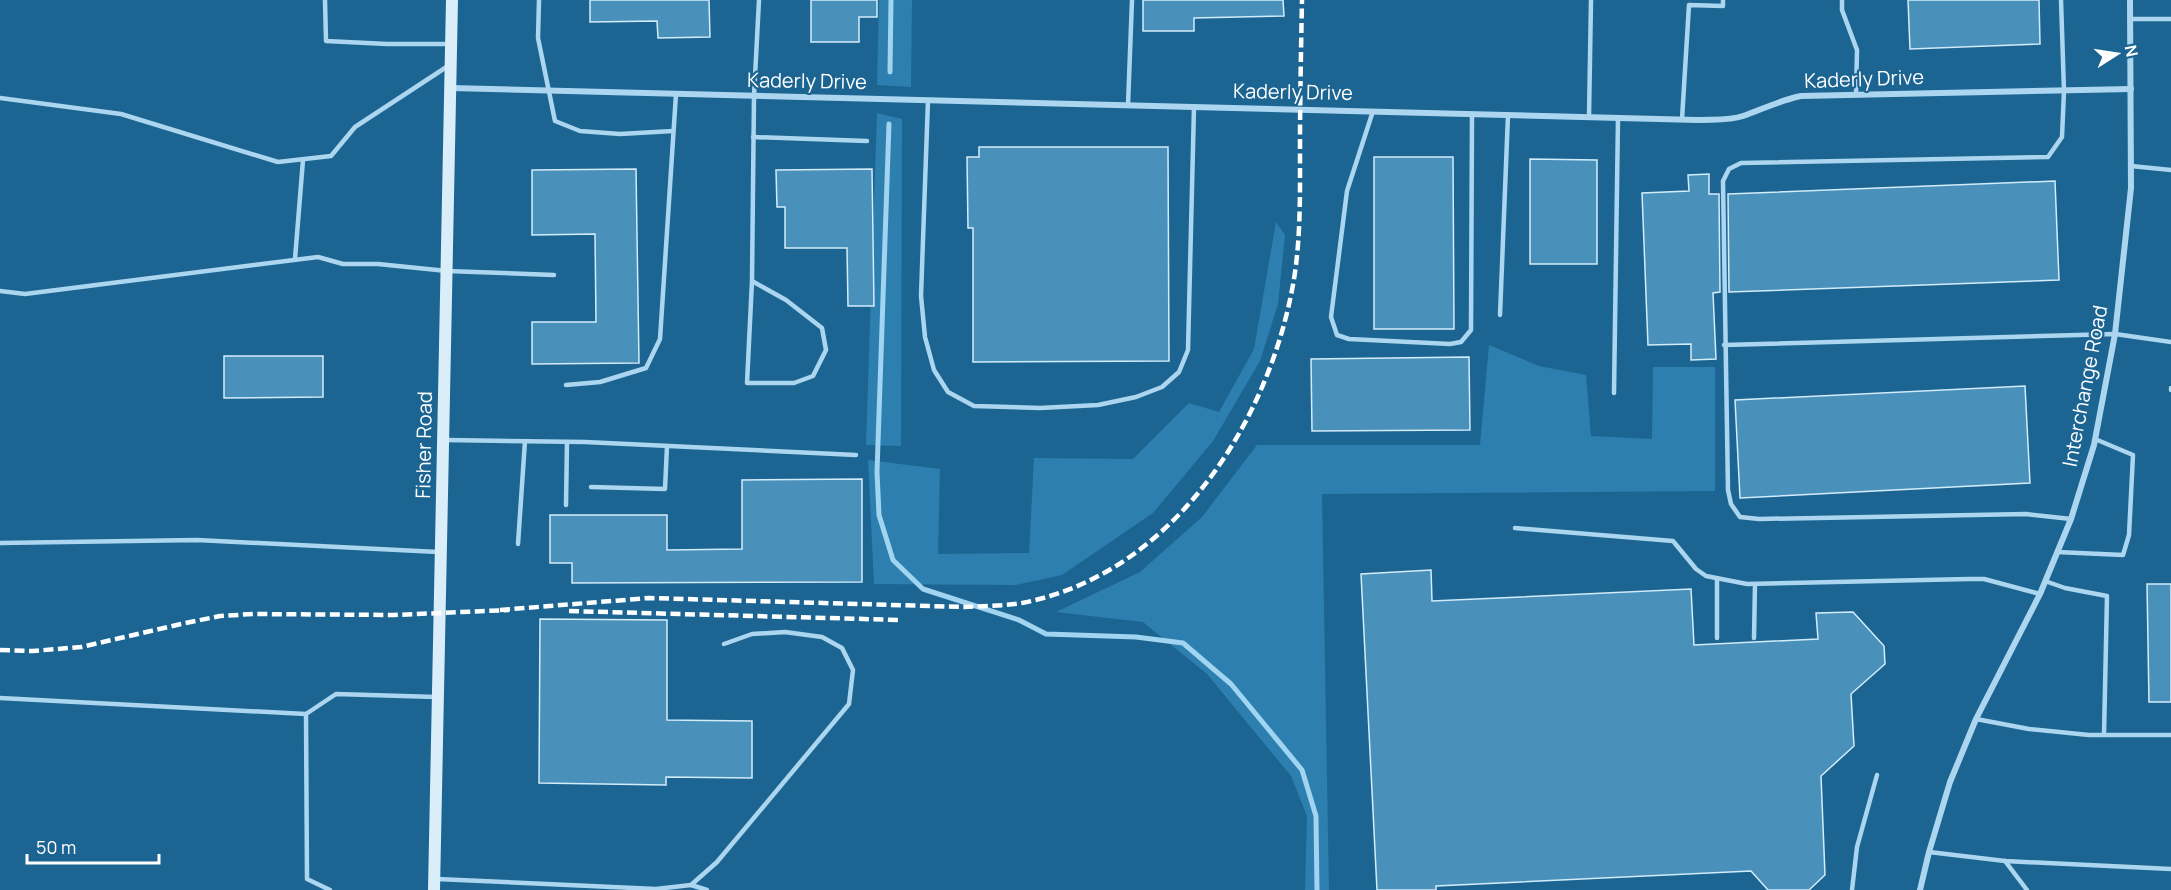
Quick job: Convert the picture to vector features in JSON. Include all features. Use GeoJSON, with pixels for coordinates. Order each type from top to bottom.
{"type":"FeatureCollection","features":[{"type":"Feature","properties":{"kind":"main road","name":"Fisher Road"},"geometry":{"type":"LineString","coordinates":[[434,885],[452,0]]}},
{"type":"Feature","properties":{"kind":"street","name":"Interchange Road"},"geometry":{"type":"LineString","coordinates":[[1920,890],[1950,782],[1976,719],[2040,594],[2071,519],[2095,439],[2115,334],[2131,188],[2130,0]]}},
{"type":"Feature","properties":{"kind":"street","name":"Kaderly Drive"},"geometry":{"type":"LineString","coordinates":[[450,88],[1682,119],[1727,119],[1801,96],[2131,89]]}},
{"type":"Feature","properties":{"kind":"lane"},"geometry":{"type":"LineString","coordinates":[[326,0],[326,41],[451,44]]}},
{"type":"Feature","properties":{"kind":"lane"},"geometry":{"type":"LineString","coordinates":[[539,0],[538,38],[555,121],[580,131],[620,134],[674,132]]}},
{"type":"Feature","properties":{"kind":"lane"},"geometry":{"type":"LineString","coordinates":[[752,281],[786,300],[822,328],[826,350],[813,376],[794,383],[747,383],[752,281],[754,96],[759,0]]}},
{"type":"Feature","properties":{"kind":"lane"},"geometry":{"type":"LineString","coordinates":[[1128,105],[1132,0]]}},
{"type":"Feature","properties":{"kind":"lane"},"geometry":{"type":"LineString","coordinates":[[1589,117],[1591,0]]}},
{"type":"Feature","properties":{"kind":"lane"},"geometry":{"type":"LineString","coordinates":[[1682,119],[1689,5],[1723,6],[1723,0]]}},
{"type":"Feature","properties":{"kind":"lane"},"geometry":{"type":"LineString","coordinates":[[1842,0],[1842,10],[1857,50],[1856,95]]}},
{"type":"Feature","properties":{"kind":"lane"},"geometry":{"type":"LineString","coordinates":[[2061,0],[2064,91],[2062,137],[2048,157],[1741,163],[1729,169],[1723,181],[1724,345],[1728,490],[1731,504],[1740,517],[1759,519],[2026,514],[2071,519]]}},
{"type":"Feature","properties":{"kind":"lane"},"geometry":{"type":"LineString","coordinates":[[2130,19],[2171,19]]}},
{"type":"Feature","properties":{"kind":"lane"},"geometry":{"type":"LineString","coordinates":[[0,98],[121,114],[278,162],[331,156],[355,127],[450,64]]}},
{"type":"Feature","properties":{"kind":"lane"},"geometry":{"type":"LineString","coordinates":[[566,385],[600,382],[646,368],[660,339],[676,94]]}},
{"type":"Feature","properties":{"kind":"lane"},"geometry":{"type":"LineString","coordinates":[[928,100],[921,296],[925,338],[934,370],[948,392],[975,406],[1040,408],[1098,405],[1136,397],[1162,387],[1179,372],[1188,350],[1194,107]]}},
{"type":"Feature","properties":{"kind":"lane"},"geometry":{"type":"LineString","coordinates":[[1373,111],[1347,191],[1331,317],[1337,335],[1349,339],[1450,344],[1461,342],[1472,330],[1472,114]]}},
{"type":"Feature","properties":{"kind":"lane"},"geometry":{"type":"LineString","coordinates":[[1500,315],[1508,114]]}},
{"type":"Feature","properties":{"kind":"lane"},"geometry":{"type":"LineString","coordinates":[[1614,393],[1618,118]]}},
{"type":"Feature","properties":{"kind":"lane"},"geometry":{"type":"LineString","coordinates":[[753,137],[867,141]]}},
{"type":"Feature","properties":{"kind":"lane"},"geometry":{"type":"LineString","coordinates":[[295,259],[303,160]]}},
{"type":"Feature","properties":{"kind":"lane"},"geometry":{"type":"LineString","coordinates":[[2131,166],[2171,170]]}},
{"type":"Feature","properties":{"kind":"lane"},"geometry":{"type":"LineString","coordinates":[[0,291],[25,294],[318,256],[343,264],[378,264],[447,271],[554,275]]}},
{"type":"Feature","properties":{"kind":"lane"},"geometry":{"type":"LineString","coordinates":[[1724,345],[2115,334],[2171,342]]}},
{"type":"Feature","properties":{"kind":"lane"},"geometry":{"type":"LineString","coordinates":[[2057,552],[2123,555],[2129,535],[2133,455],[2095,439]]}},
{"type":"Feature","properties":{"kind":"lane"},"geometry":{"type":"LineString","coordinates":[[443,440],[567,442],[856,455]]}},
{"type":"Feature","properties":{"kind":"lane"},"geometry":{"type":"LineString","coordinates":[[518,544],[525,441]]}},
{"type":"Feature","properties":{"kind":"lane"},"geometry":{"type":"LineString","coordinates":[[566,505],[567,442]]}},
{"type":"Feature","properties":{"kind":"lane"},"geometry":{"type":"LineString","coordinates":[[591,487],[665,489],[667,446]]}},
{"type":"Feature","properties":{"kind":"lane"},"geometry":{"type":"LineString","coordinates":[[1515,528],[1673,541],[1696,569],[1706,576],[1755,584],[1984,579],[2040,594]]}},
{"type":"Feature","properties":{"kind":"lane"},"geometry":{"type":"LineString","coordinates":[[0,543],[197,540],[441,552]]}},
{"type":"Feature","properties":{"kind":"lane"},"geometry":{"type":"LineString","coordinates":[[1717,578],[1717,638]]}},
{"type":"Feature","properties":{"kind":"lane"},"geometry":{"type":"LineString","coordinates":[[2045,581],[2064,588],[2107,596],[2103,735]]}},
{"type":"Feature","properties":{"kind":"lane"},"geometry":{"type":"LineString","coordinates":[[1754,638],[1755,584]]}},
{"type":"Feature","properties":{"kind":"lane"},"geometry":{"type":"LineString","coordinates":[[692,885],[717,862],[849,704],[853,670],[842,648],[822,637],[785,632],[752,634],[724,644]]}},
{"type":"Feature","properties":{"kind":"lane"},"geometry":{"type":"LineString","coordinates":[[0,698],[306,714],[336,694],[438,697]]}},
{"type":"Feature","properties":{"kind":"lane"},"geometry":{"type":"LineString","coordinates":[[306,714],[307,879],[330,890]]}},
{"type":"Feature","properties":{"kind":"lane"},"geometry":{"type":"LineString","coordinates":[[1976,719],[2029,729],[2103,735],[2171,735]]}},
{"type":"Feature","properties":{"kind":"lane"},"geometry":{"type":"LineString","coordinates":[[1852,890],[1857,847],[1877,775]]}},
{"type":"Feature","properties":{"kind":"lane"},"geometry":{"type":"LineString","coordinates":[[1929,852],[2004,861],[2171,868]]}},
{"type":"Feature","properties":{"kind":"lane"},"geometry":{"type":"LineString","coordinates":[[2004,861],[2027,890]]}},
{"type":"Feature","properties":{"kind":"lane"},"geometry":{"type":"LineString","coordinates":[[434,885],[656,889],[692,885],[708,890]]}},
{"type":"Feature","properties":{"kind":"shaded area"},"geometry":{"type":"Polygon","coordinates":[[[879,0],[912,0],[911,87],[877,85],[879,0]]]}},
{"type":"Feature","properties":{"kind":"shaded area"},"geometry":{"type":"Polygon","coordinates":[[[877,113],[902,119],[901,446],[866,445],[877,113]]]}},
{"type":"Feature","properties":{"kind":"shaded area"},"geometry":{"type":"Polygon","coordinates":[[[1276,222],[1285,235],[1278,304],[1260,361],[1213,441],[1153,513],[1062,575],[1016,585],[874,584],[868,460],[940,469],[938,554],[1029,553],[1034,458],[1133,459],[1189,403],[1219,412],[1254,349],[1276,222]]]}},
{"type":"Feature","properties":{"kind":"shaded area"},"geometry":{"type":"Polygon","coordinates":[[[1489,345],[1539,366],[1586,375],[1591,436],[1652,439],[1653,367],[1715,367],[1715,491],[1322,494],[1329,890],[1305,890],[1307,816],[1291,776],[1207,674],[1143,622],[1056,612],[1140,572],[1202,517],[1257,445],[1480,445],[1489,345]]]}},
{"type":"Feature","properties":{"kind":"building"},"geometry":{"type":"Polygon","coordinates":[[[590,0],[709,0],[710,37],[658,38],[657,21],[590,22],[590,0]]]}},
{"type":"Feature","properties":{"kind":"building"},"geometry":{"type":"Polygon","coordinates":[[[811,0],[877,0],[877,17],[859,17],[859,42],[811,42],[811,0]]]}},
{"type":"Feature","properties":{"kind":"building"},"geometry":{"type":"Polygon","coordinates":[[[1143,0],[1283,0],[1284,16],[1194,18],[1194,31],[1143,31],[1143,0]]]}},
{"type":"Feature","properties":{"kind":"building"},"geometry":{"type":"Polygon","coordinates":[[[1908,0],[2039,0],[2040,44],[1910,49],[1908,0]]]}},
{"type":"Feature","properties":{"kind":"building"},"geometry":{"type":"Polygon","coordinates":[[[979,147],[1168,147],[1169,361],[973,362],[973,228],[968,228],[967,157],[979,157],[979,147]]]}},
{"type":"Feature","properties":{"kind":"building"},"geometry":{"type":"Polygon","coordinates":[[[1374,157],[1453,157],[1454,329],[1374,329],[1374,157]]]}},
{"type":"Feature","properties":{"kind":"building"},"geometry":{"type":"Polygon","coordinates":[[[1530,159],[1597,160],[1597,264],[1530,264],[1530,159]]]}},
{"type":"Feature","properties":{"kind":"building"},"geometry":{"type":"Polygon","coordinates":[[[636,169],[639,363],[532,364],[532,322],[596,322],[595,234],[532,235],[532,170],[636,169]]]}},
{"type":"Feature","properties":{"kind":"building"},"geometry":{"type":"Polygon","coordinates":[[[872,169],[874,306],[848,306],[847,248],[785,248],[785,207],[777,207],[776,170],[872,169]]]}},
{"type":"Feature","properties":{"kind":"building"},"geometry":{"type":"Polygon","coordinates":[[[1709,174],[1709,194],[1719,194],[1720,292],[1713,293],[1716,359],[1691,360],[1691,344],[1648,345],[1642,193],[1689,191],[1688,175],[1709,174]]]}},
{"type":"Feature","properties":{"kind":"building"},"geometry":{"type":"Polygon","coordinates":[[[2055,181],[2059,280],[1729,292],[1728,194],[2055,181]]]}},
{"type":"Feature","properties":{"kind":"building"},"geometry":{"type":"Polygon","coordinates":[[[224,356],[323,356],[323,397],[224,398],[224,356]]]}},
{"type":"Feature","properties":{"kind":"building"},"geometry":{"type":"Polygon","coordinates":[[[1469,357],[1470,430],[1312,431],[1311,359],[1469,357]]]}},
{"type":"Feature","properties":{"kind":"building"},"geometry":{"type":"Polygon","coordinates":[[[2025,386],[2030,483],[1740,498],[1735,400],[2025,386]]]}},
{"type":"Feature","properties":{"kind":"building"},"geometry":{"type":"Polygon","coordinates":[[[862,479],[862,582],[572,583],[572,563],[550,563],[550,515],[667,515],[667,550],[742,549],[742,480],[862,479]]]}},
{"type":"Feature","properties":{"kind":"building"},"geometry":{"type":"Polygon","coordinates":[[[1431,570],[1432,601],[1691,589],[1694,645],[1818,639],[1816,613],[1853,612],[1884,646],[1885,664],[1851,694],[1854,746],[1821,776],[1825,875],[1809,890],[1768,890],[1751,871],[1436,886],[1436,890],[1377,890],[1361,574],[1431,570]]]}},
{"type":"Feature","properties":{"kind":"building"},"geometry":{"type":"Polygon","coordinates":[[[2147,584],[2171,584],[2171,702],[2149,702],[2147,584]]]}},
{"type":"Feature","properties":{"kind":"building"},"geometry":{"type":"Polygon","coordinates":[[[540,619],[667,620],[667,720],[752,721],[752,778],[666,777],[666,785],[539,783],[540,619]]]}},
{"type":"Feature","properties":{"kind":"waterway"},"geometry":{"type":"LineString","coordinates":[[890,72],[891,0]]}},
{"type":"Feature","properties":{"kind":"waterway"},"geometry":{"type":"LineString","coordinates":[[889,124],[877,472],[879,515],[893,560],[923,589],[1019,620],[1046,634],[1136,637],[1183,643],[1231,684],[1302,770],[1316,816],[1317,890]]}},
{"type":"Feature","properties":{"kind":"railway"},"geometry":{"type":"LineString","coordinates":[[500,610],[649,598],[964,607],[1000,605],[1022,603],[1074,587],[1122,562],[1164,529],[1201,490],[1232,445],[1258,397],[1277,346],[1291,295],[1298,241],[1302,0]]}},
{"type":"Feature","properties":{"kind":"railway"},"geometry":{"type":"LineString","coordinates":[[0,650],[33,651],[81,647],[220,616],[253,614],[394,615],[509,610]]}},
{"type":"Feature","properties":{"kind":"railway"},"geometry":{"type":"LineString","coordinates":[[569,611],[901,620]]}}]}
